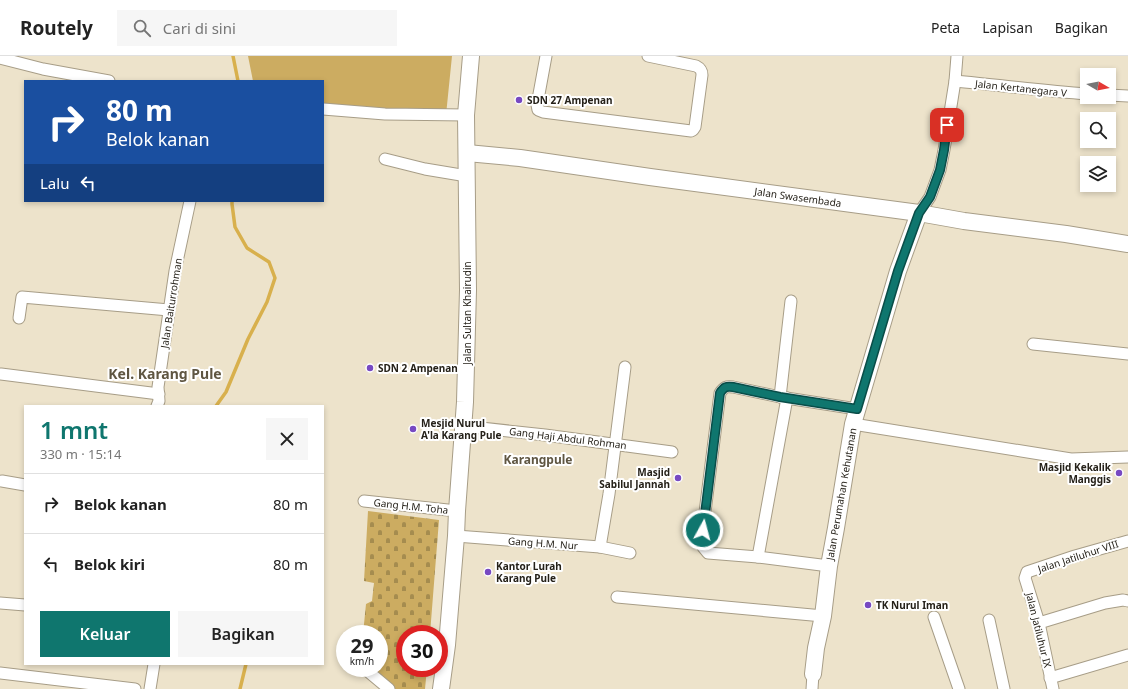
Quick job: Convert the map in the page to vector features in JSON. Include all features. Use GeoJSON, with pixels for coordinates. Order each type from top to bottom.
{"type":"FeatureCollection","features":[{"type":"Feature","properties":{"kind":"street","name":"Jalan Sultan Khairudin"},"geometry":{"type":"LineString","coordinates":[[441,689],[447,644],[464,426],[467,338],[466,115],[471,56]]}},
{"type":"Feature","properties":{"kind":"street"},"geometry":{"type":"LineString","coordinates":[[546,56],[537,105],[538,110],[543,112],[691,131],[693,130],[695,127],[702,72],[696,66],[648,56]]}},
{"type":"Feature","properties":{"kind":"street"},"geometry":{"type":"LineString","coordinates":[[919,213],[930,197],[940,170],[955,81],[957,56]]}},
{"type":"Feature","properties":{"kind":"street"},"geometry":{"type":"LineString","coordinates":[[0,58],[43,69],[104,80]]}},
{"type":"Feature","properties":{"kind":"street","name":"Jalan Kertanegara V"},"geometry":{"type":"LineString","coordinates":[[955,81],[1080,93]]}},
{"type":"Feature","properties":{"kind":"street"},"geometry":{"type":"LineString","coordinates":[[1116,95],[1128,96]]}},
{"type":"Feature","properties":{"kind":"street"},"geometry":{"type":"LineString","coordinates":[[324,109],[385,114],[466,115]]}},
{"type":"Feature","properties":{"kind":"street","name":"Jalan Swasembada"},"geometry":{"type":"LineString","coordinates":[[467,153],[520,158],[650,178],[919,213],[964,221],[1066,234],[1128,244]]}},
{"type":"Feature","properties":{"kind":"street"},"geometry":{"type":"LineString","coordinates":[[385,159],[425,169],[467,176]]}},
{"type":"Feature","properties":{"kind":"street","name":"Jalan Baiturrohman"},"geometry":{"type":"LineString","coordinates":[[157,405],[159,394],[158,387],[175,271],[190,202]]}},
{"type":"Feature","properties":{"kind":"street","name":"Jalan Perumahan Kehutanan"},"geometry":{"type":"LineString","coordinates":[[813,682],[816,648],[823,616],[829,566],[855,416],[898,271],[919,213]]}},
{"type":"Feature","properties":{"kind":"street"},"geometry":{"type":"LineString","coordinates":[[19,318],[22,297],[169,310]]}},
{"type":"Feature","properties":{"kind":"street"},"geometry":{"type":"LineString","coordinates":[[758,557],[783,398],[791,301]]}},
{"type":"Feature","properties":{"kind":"street"},"geometry":{"type":"LineString","coordinates":[[1033,344],[1128,354]]}},
{"type":"Feature","properties":{"kind":"street"},"geometry":{"type":"LineString","coordinates":[[600,547],[616,445],[625,367]]}},
{"type":"Feature","properties":{"kind":"street"},"geometry":{"type":"LineString","coordinates":[[1,374],[159,394]]}},
{"type":"Feature","properties":{"kind":"street"},"geometry":{"type":"LineString","coordinates":[[829,566],[758,557],[708,553],[702,548],[701,544],[720,393],[726,386],[745,389],[855,416],[1071,459],[1128,457]]}},
{"type":"Feature","properties":{"kind":"street","name":"Gang Haji Abdul Rohman"},"geometry":{"type":"LineString","coordinates":[[464,426],[672,452]]}},
{"type":"Feature","properties":{"kind":"street"},"geometry":{"type":"LineString","coordinates":[[2,481],[24,485]]}},
{"type":"Feature","properties":{"kind":"street","name":"Gang H.M. Toha"},"geometry":{"type":"LineString","coordinates":[[364,501],[457,511]]}},
{"type":"Feature","properties":{"kind":"street","name":"Gang H.M. Nur"},"geometry":{"type":"LineString","coordinates":[[456,536],[600,547],[630,553]]}},
{"type":"Feature","properties":{"kind":"street","name":"Jalan Jatiluhur VIII"},"geometry":{"type":"LineString","coordinates":[[1027,572],[1075,556],[1128,541]]}},
{"type":"Feature","properties":{"kind":"street","name":"Jalan Jatiluhur IX"},"geometry":{"type":"LineString","coordinates":[[1027,572],[1026,578],[1039,623],[1052,684]]}},
{"type":"Feature","properties":{"kind":"street"},"geometry":{"type":"LineString","coordinates":[[617,597],[823,616]]}},
{"type":"Feature","properties":{"kind":"street"},"geometry":{"type":"LineString","coordinates":[[1039,623],[1105,603],[1123,600],[1128,601]]}},
{"type":"Feature","properties":{"kind":"street"},"geometry":{"type":"LineString","coordinates":[[0,603],[24,605]]}},
{"type":"Feature","properties":{"kind":"street"},"geometry":{"type":"LineString","coordinates":[[934,617],[959,689]]}},
{"type":"Feature","properties":{"kind":"street"},"geometry":{"type":"LineString","coordinates":[[989,620],[1004,689]]}},
{"type":"Feature","properties":{"kind":"street"},"geometry":{"type":"LineString","coordinates":[[1052,684],[1128,655]]}},
{"type":"Feature","properties":{"kind":"street"},"geometry":{"type":"LineString","coordinates":[[150,689],[154,665]]}},
{"type":"Feature","properties":{"kind":"street"},"geometry":{"type":"LineString","coordinates":[[0,673],[135,689]]}},
{"type":"Feature","properties":{"kind":"street"},"geometry":{"type":"LineString","coordinates":[[374,677],[388,689]]}},
{"type":"Feature","properties":{"kind":"green space"},"geometry":{"type":"Polygon","coordinates":[[[248,56],[452,56],[446,115],[324,104],[324,80],[253,80],[248,56]]]}},
{"type":"Feature","properties":{"kind":"green space"},"geometry":{"type":"Polygon","coordinates":[[[368,511],[439,520],[431,625],[396,625],[396,677],[426,677],[425,689],[391,689],[378,677],[388,677],[388,625],[364,625],[366,604],[372,601],[374,583],[364,581],[368,511]]]}},
{"type":"Feature","properties":{"kind":"waterway"},"geometry":{"type":"LineString","coordinates":[[233,56],[238,80]]}},
{"type":"Feature","properties":{"kind":"waterway"},"geometry":{"type":"LineString","coordinates":[[217,405],[226,392],[248,339],[267,302],[275,278],[269,262],[247,248],[235,227],[232,202]]}},
{"type":"Feature","properties":{"kind":"waterway"},"geometry":{"type":"LineString","coordinates":[[240,689],[246,665]]}},
{"type":"Feature","properties":{"kind":"place","name":"SDN 27 Ampenan"},"geometry":{"type":"Point","coordinates":[519,100]}},
{"type":"Feature","properties":{"kind":"place","name":"SDN 2 Ampenan"},"geometry":{"type":"Point","coordinates":[370,368]}},
{"type":"Feature","properties":{"kind":"place","name":"Mesjid Nurul A'la Karang Pule"},"geometry":{"type":"Point","coordinates":[413,429]}},
{"type":"Feature","properties":{"kind":"place","name":"Masjid Kekalik Manggis"},"geometry":{"type":"Point","coordinates":[1119,473]}},
{"type":"Feature","properties":{"kind":"place","name":"Masjid Sabilul Jannah"},"geometry":{"type":"Point","coordinates":[678,478]}},
{"type":"Feature","properties":{"kind":"place","name":"Kantor Lurah Karang Pule"},"geometry":{"type":"Point","coordinates":[488,572]}},
{"type":"Feature","properties":{"kind":"place","name":"TK Nurul Iman"},"geometry":{"type":"Point","coordinates":[868,605]}},
{"type":"Feature","properties":{"kind":"district","name":"Kel. Karang Pule"},"geometry":{"type":"Point","coordinates":[165,373]}},
{"type":"Feature","properties":{"kind":"district","name":"Karangpule"},"geometry":{"type":"Point","coordinates":[538,459]}},
{"type":"Feature","properties":{"kind":"route"},"geometry":{"type":"LineString","coordinates":[[703,530],[720,393],[723,388],[726,386],[733,387],[780,397],[857,409],[879,332],[910,236],[919,213],[930,197],[940,170],[947,125]]}}]}
